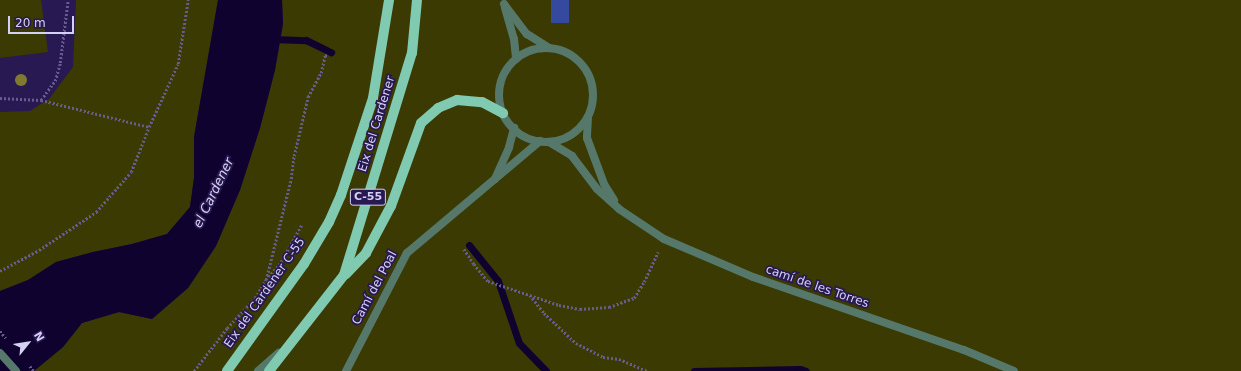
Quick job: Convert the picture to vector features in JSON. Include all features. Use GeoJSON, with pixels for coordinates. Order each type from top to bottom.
{"type":"FeatureCollection","features":[{"type":"Feature","properties":{"kind":"main road","name":"Eix del Cardener C-55"},"geometry":{"type":"LineString","coordinates":[[226,371],[304,264],[329,222],[341,195],[373,98],[389,0]]}},
{"type":"Feature","properties":{"kind":"main road","name":"Eix del Cardener"},"geometry":{"type":"LineString","coordinates":[[269,371],[344,275],[412,53],[417,0]]}},
{"type":"Feature","properties":{"kind":"main road"},"geometry":{"type":"LineString","coordinates":[[344,275],[366,252],[391,206],[421,123],[438,108],[457,100],[482,102],[503,113]]}},
{"type":"Feature","properties":{"kind":"street"},"geometry":{"type":"LineString","coordinates":[[503,2],[527,34],[549,48]]}},
{"type":"Feature","properties":{"kind":"street"},"geometry":{"type":"LineString","coordinates":[[503,2],[514,38],[516,59]]}},
{"type":"Feature","properties":{"kind":"street"},"geometry":{"type":"LineString","coordinates":[[588,116],[583,124],[568,137],[545,142],[526,137],[514,128],[503,113],[500,98],[501,84],[506,71],[516,59],[535,49],[549,48],[566,52],[573,56],[587,71],[593,93],[588,116],[587,138],[604,184],[619,209]]}},
{"type":"Feature","properties":{"kind":"street"},"geometry":{"type":"LineString","coordinates":[[494,181],[509,147],[514,128]]}},
{"type":"Feature","properties":{"kind":"street","name":"Camí del Poal"},"geometry":{"type":"LineString","coordinates":[[346,371],[408,253],[494,181],[545,142]]}},
{"type":"Feature","properties":{"kind":"street","name":"camí de les Torres"},"geometry":{"type":"LineString","coordinates":[[545,142],[572,156],[597,188],[619,209],[664,239],[753,277],[964,350],[1014,371]]}},
{"type":"Feature","properties":{"kind":"street"},"geometry":{"type":"LineString","coordinates":[[258,371],[289,345]]}},
{"type":"Feature","properties":{"kind":"street"},"geometry":{"type":"LineString","coordinates":[[0,353],[16,371]]}},
{"type":"Feature","properties":{"kind":"street"},"geometry":{"type":"LineString","coordinates":[[222,371],[234,361]]}},
{"type":"Feature","properties":{"kind":"path"},"geometry":{"type":"LineString","coordinates":[[41,100],[55,81],[60,63],[68,0]]}},
{"type":"Feature","properties":{"kind":"path"},"geometry":{"type":"LineString","coordinates":[[0,271],[39,250],[96,212],[131,172],[149,127],[178,64],[188,0]]}},
{"type":"Feature","properties":{"kind":"path"},"geometry":{"type":"LineString","coordinates":[[266,280],[287,194],[308,97],[322,73],[325,55],[328,56]]}},
{"type":"Feature","properties":{"kind":"path"},"geometry":{"type":"LineString","coordinates":[[0,98],[41,100],[149,127]]}},
{"type":"Feature","properties":{"kind":"path"},"geometry":{"type":"LineString","coordinates":[[194,371],[227,328],[255,298],[266,280],[281,262],[302,224]]}},
{"type":"Feature","properties":{"kind":"path"},"geometry":{"type":"LineString","coordinates":[[464,249],[488,281],[559,305],[580,309],[609,307],[634,298],[644,282],[664,239]]}},
{"type":"Feature","properties":{"kind":"path"},"geometry":{"type":"LineString","coordinates":[[530,295],[544,313],[576,343],[603,357],[619,359],[647,371]]}},
{"type":"Feature","properties":{"kind":"shaded area"},"geometry":{"type":"Polygon","coordinates":[[[0,0],[41,0],[48,52],[0,58],[0,0]]]}},
{"type":"Feature","properties":{"kind":"shaded area"},"geometry":{"type":"Polygon","coordinates":[[[76,0],[218,0],[194,137],[194,178],[190,207],[167,234],[56,262],[28,280],[0,291],[0,112],[30,111],[49,99],[73,67],[76,0]]]}},
{"type":"Feature","properties":{"kind":"shaded area"},"geometry":{"type":"Polygon","coordinates":[[[282,0],[1241,0],[1241,371],[34,371],[63,347],[82,323],[119,312],[152,319],[188,288],[216,246],[240,190],[260,128],[275,70],[283,24],[282,0]]]}},
{"type":"Feature","properties":{"kind":"water","name":"el Cardener"},"geometry":{"type":"Polygon","coordinates":[[[218,0],[282,0],[283,24],[275,70],[260,128],[240,190],[216,246],[188,288],[152,319],[119,312],[82,323],[63,347],[34,371],[0,371],[0,291],[28,280],[56,262],[167,234],[190,207],[194,178],[194,137],[218,0]]]}},
{"type":"Feature","properties":{"kind":"building"},"geometry":{"type":"Polygon","coordinates":[[[551,0],[569,0],[569,23],[551,23],[551,0]]]}},
{"type":"Feature","properties":{"kind":"waterway"},"geometry":{"type":"LineString","coordinates":[[272,39],[306,40],[331,52]]}},
{"type":"Feature","properties":{"kind":"waterway"},"geometry":{"type":"LineString","coordinates":[[469,245],[498,281],[519,343],[546,371]]}},
{"type":"Feature","properties":{"kind":"waterway"},"geometry":{"type":"LineString","coordinates":[[694,371],[800,369],[806,371]]}}]}
